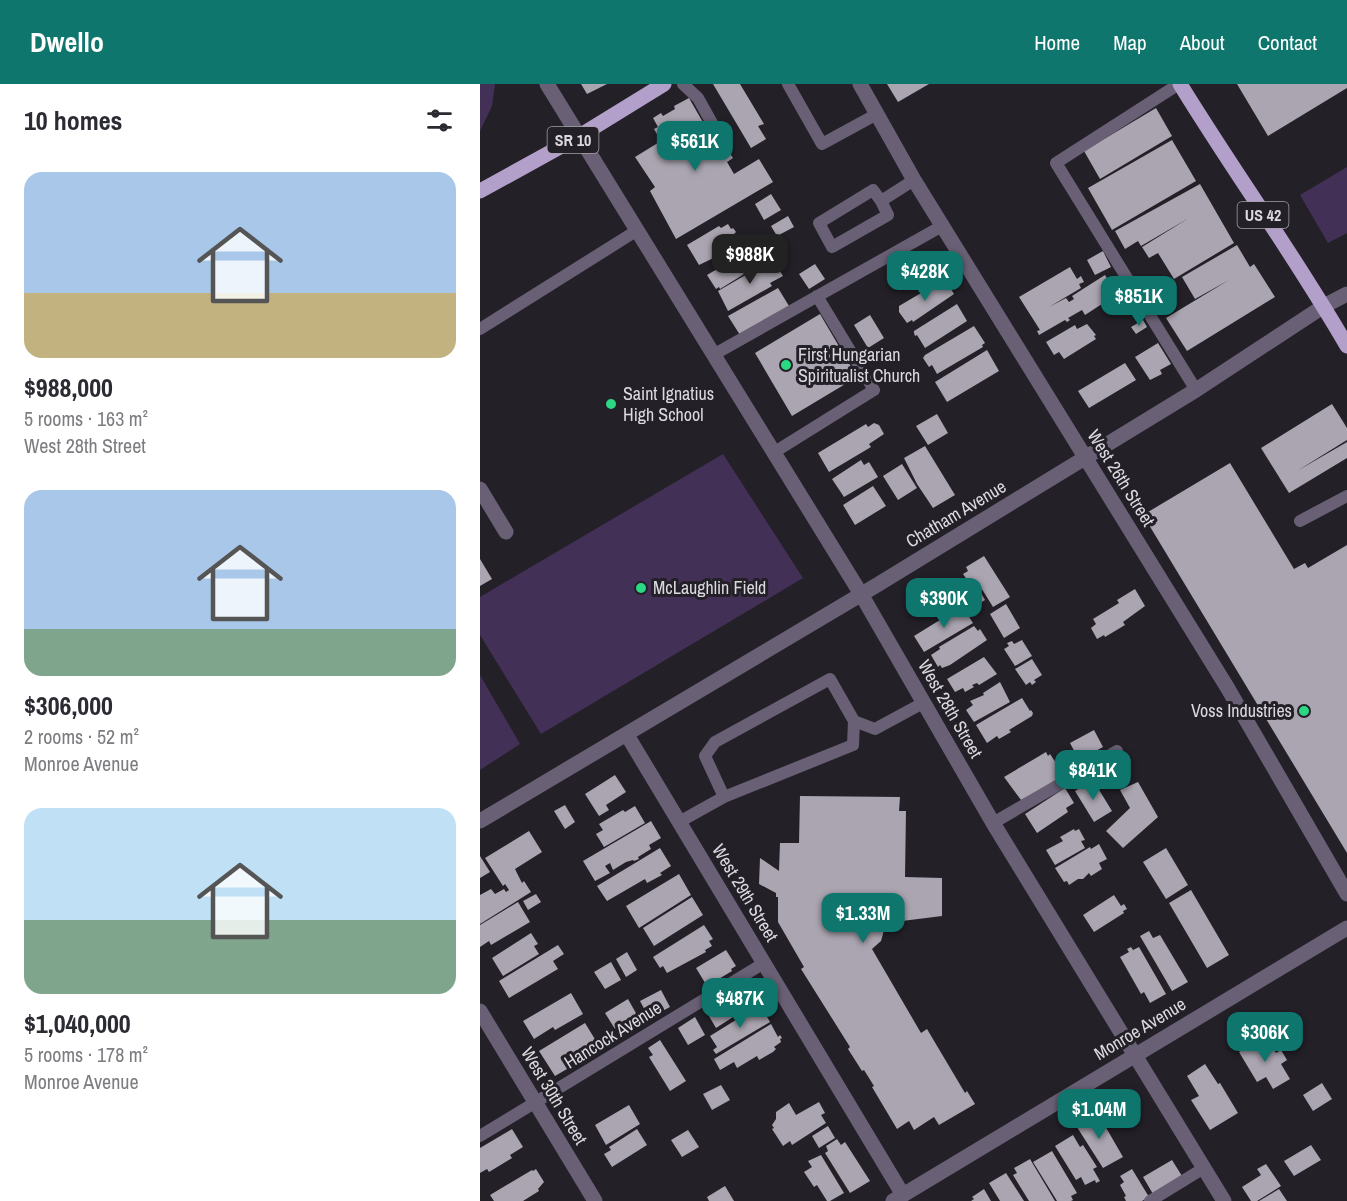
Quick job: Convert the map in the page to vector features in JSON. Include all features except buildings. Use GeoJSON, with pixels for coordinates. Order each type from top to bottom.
{"type":"FeatureCollection","features":[{"type":"Feature","properties":{"kind":"main road","name":"SR 10"},"geometry":{"type":"LineString","coordinates":[[480,191],[578,137],[664,84]]}},
{"type":"Feature","properties":{"kind":"main road","name":"US 42"},"geometry":{"type":"LineString","coordinates":[[1179,84],[1324,306],[1347,346]]}},
{"type":"Feature","properties":{"kind":"street","name":"West 28th Street"},"geometry":{"type":"LineString","coordinates":[[547,84],[861,594],[993,823],[1224,1201]]}},
{"type":"Feature","properties":{"kind":"street","name":"West 26th Street"},"geometry":{"type":"LineString","coordinates":[[860,84],[914,180],[1227,687],[1347,894]]}},
{"type":"Feature","properties":{"kind":"street","name":"Chatham Avenue"},"geometry":{"type":"LineString","coordinates":[[480,821],[1086,458],[1196,390],[1324,306],[1347,294]]}},
{"type":"Feature","properties":{"kind":"street"},"geometry":{"type":"LineString","coordinates":[[480,489],[506,532]]}},
{"type":"Feature","properties":{"kind":"street","name":"West 29th Street"},"geometry":{"type":"LineString","coordinates":[[627,735],[764,963],[898,1198]]}},
{"type":"Feature","properties":{"kind":"street","name":"Monroe Avenue"},"geometry":{"type":"LineString","coordinates":[[898,1198],[1347,928]]}},
{"type":"Feature","properties":{"kind":"street","name":"West 30th Street"},"geometry":{"type":"LineString","coordinates":[[480,1011],[595,1201]]}},
{"type":"Feature","properties":{"kind":"lane"},"geometry":{"type":"LineString","coordinates":[[683,84],[698,98],[718,134]]}},
{"type":"Feature","properties":{"kind":"lane"},"geometry":{"type":"LineString","coordinates":[[788,84],[822,144],[877,114]]}},
{"type":"Feature","properties":{"kind":"lane"},"geometry":{"type":"LineString","coordinates":[[1179,84],[1056,163],[1196,390]]}},
{"type":"Feature","properties":{"kind":"lane"},"geometry":{"type":"LineString","coordinates":[[881,201],[914,180]]}},
{"type":"Feature","properties":{"kind":"lane"},"geometry":{"type":"LineString","coordinates":[[873,190],[881,201],[888,215],[832,247],[819,223],[873,190]]}},
{"type":"Feature","properties":{"kind":"lane"},"geometry":{"type":"LineString","coordinates":[[712,355],[942,226]]}},
{"type":"Feature","properties":{"kind":"lane"},"geometry":{"type":"LineString","coordinates":[[480,329],[636,231]]}},
{"type":"Feature","properties":{"kind":"lane"},"geometry":{"type":"LineString","coordinates":[[773,453],[874,390],[817,296]]}},
{"type":"Feature","properties":{"kind":"lane"},"geometry":{"type":"LineString","coordinates":[[1300,521],[1347,496]]}},
{"type":"Feature","properties":{"kind":"lane"},"geometry":{"type":"LineString","coordinates":[[679,822],[724,797],[853,745],[854,721],[830,679],[714,742],[705,756],[724,797]]}},
{"type":"Feature","properties":{"kind":"lane"},"geometry":{"type":"LineString","coordinates":[[854,721],[875,729],[923,703]]}},
{"type":"Feature","properties":{"kind":"lane"},"geometry":{"type":"LineString","coordinates":[[993,823],[1117,751]]}},
{"type":"Feature","properties":{"kind":"lane","name":"Hancock Avenue"},"geometry":{"type":"LineString","coordinates":[[480,1136],[764,963]]}},
{"type":"Feature","properties":{"kind":"lane"},"geometry":{"type":"LineString","coordinates":[[1150,1201],[1204,1168]]}},
{"type":"Feature","properties":{"kind":"shaded area"},"geometry":{"type":"Polygon","coordinates":[[[480,84],[495,84],[492,106],[480,131],[480,84]]]}},
{"type":"Feature","properties":{"kind":"shaded area"},"geometry":{"type":"Polygon","coordinates":[[[1347,167],[1347,233],[1328,243],[1300,195],[1347,167]]]}},
{"type":"Feature","properties":{"kind":"shaded area","name":"McLaughlin Field"},"geometry":{"type":"Polygon","coordinates":[[[723,454],[803,578],[541,734],[480,635],[480,597],[723,454]]]}},
{"type":"Feature","properties":{"kind":"shaded area"},"geometry":{"type":"Polygon","coordinates":[[[480,675],[520,744],[480,770],[480,675]]]}},
{"type":"Feature","properties":{"kind":"place","name":"First Hungarian Spiritualist Church"},"geometry":{"type":"Point","coordinates":[786,365]}},
{"type":"Feature","properties":{"kind":"place","name":"Saint Ignatius High School"},"geometry":{"type":"Point","coordinates":[611,404]}},
{"type":"Feature","properties":{"kind":"place","name":"McLaughlin Field"},"geometry":{"type":"Point","coordinates":[641,588]}},
{"type":"Feature","properties":{"kind":"place","name":"Voss Industries"},"geometry":{"type":"Point","coordinates":[1304,711]}}]}
